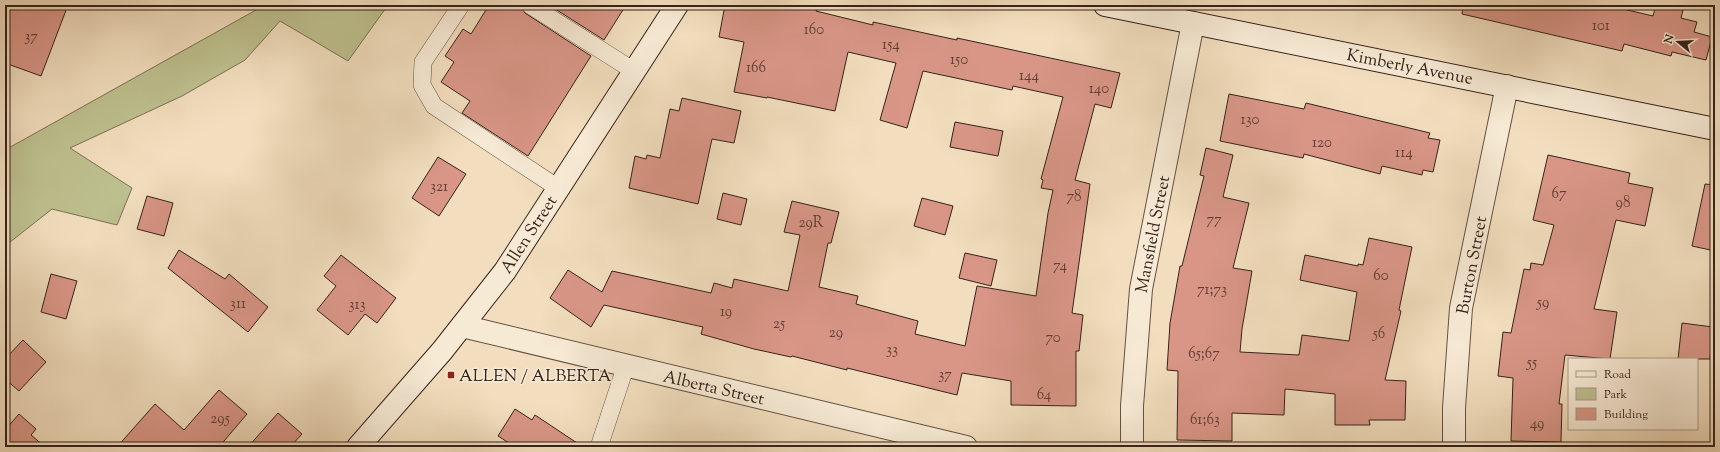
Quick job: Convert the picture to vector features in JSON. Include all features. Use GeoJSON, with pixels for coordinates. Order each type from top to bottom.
{"type":"FeatureCollection","features":[{"type":"Feature","properties":{"kind":"street","name":"Allen Street"},"geometry":{"type":"LineString","coordinates":[[358,447],[462,326],[505,272],[677,5]]}},
{"type":"Feature","properties":{"kind":"street","name":"Kimberly Avenue"},"geometry":{"type":"LineString","coordinates":[[1105,5],[1715,129]]}},
{"type":"Feature","properties":{"kind":"street","name":"Mansfield Street"},"geometry":{"type":"LineString","coordinates":[[1132,447],[1132,406],[1141,289],[1193,23]]}},
{"type":"Feature","properties":{"kind":"street","name":"Burton Street"},"geometry":{"type":"LineString","coordinates":[[1454,447],[1454,408],[1461,308],[1507,86]]}},
{"type":"Feature","properties":{"kind":"street","name":"Alberta Street"},"geometry":{"type":"LineString","coordinates":[[462,326],[966,447]]}},
{"type":"Feature","properties":{"kind":"lane"},"geometry":{"type":"LineString","coordinates":[[461,5],[423,62],[422,85],[434,106],[558,188]]}},
{"type":"Feature","properties":{"kind":"lane"},"geometry":{"type":"LineString","coordinates":[[530,5],[634,71]]}},
{"type":"Feature","properties":{"kind":"lane"},"geometry":{"type":"LineString","coordinates":[[599,447],[626,365]]}},
{"type":"Feature","properties":{"kind":"green space"},"geometry":{"type":"Polygon","coordinates":[[[265,5],[388,5],[348,61],[280,21],[245,60],[182,96],[70,148],[132,188],[117,225],[52,209],[5,246],[5,150],[265,5]]]}},
{"type":"Feature","properties":{"kind":"building"},"geometry":{"type":"Polygon","coordinates":[[[5,5],[68,5],[41,76],[5,63],[5,5]]]}},
{"type":"Feature","properties":{"kind":"building"},"geometry":{"type":"Polygon","coordinates":[[[489,5],[520,5],[525,13],[591,56],[528,156],[462,113],[470,101],[441,82],[454,62],[445,56],[463,29],[471,34],[489,5]]]}},
{"type":"Feature","properties":{"kind":"building"},"geometry":{"type":"Polygon","coordinates":[[[549,5],[626,5],[604,40],[549,5]]]}},
{"type":"Feature","properties":{"kind":"building"},"geometry":{"type":"Polygon","coordinates":[[[725,5],[818,5],[816,11],[873,25],[873,22],[957,40],[957,38],[1120,73],[1111,108],[1095,104],[1075,180],[1090,184],[1072,313],[1083,315],[1079,351],[1076,351],[1076,406],[1011,405],[1011,381],[962,373],[957,395],[847,368],[847,370],[792,356],[754,349],[701,334],[703,327],[604,305],[591,327],[550,298],[568,270],[602,292],[612,271],[711,293],[714,283],[732,288],[734,279],[788,291],[800,235],[784,232],[792,201],[839,212],[831,243],[828,243],[819,287],[858,296],[856,304],[918,321],[915,334],[965,346],[977,286],[1036,296],[1048,213],[1053,190],[1041,188],[1043,180],[1041,179],[1063,97],[1013,86],[1012,90],[923,71],[907,128],[880,120],[896,63],[848,52],[835,111],[734,92],[744,42],[719,37],[725,5]]]}},
{"type":"Feature","properties":{"kind":"building"},"geometry":{"type":"Polygon","coordinates":[[[1463,5],[1606,5],[1653,16],[1656,5],[1665,5],[1683,10],[1681,18],[1697,22],[1694,32],[1712,37],[1706,60],[1672,52],[1671,56],[1624,44],[1622,51],[1462,14],[1463,5]]]}},
{"type":"Feature","properties":{"kind":"building"},"geometry":{"type":"Polygon","coordinates":[[[1229,94],[1304,109],[1306,103],[1430,133],[1428,138],[1440,140],[1433,172],[1423,170],[1422,175],[1382,166],[1380,174],[1304,154],[1303,158],[1220,141],[1229,94]]]}},
{"type":"Feature","properties":{"kind":"building"},"geometry":{"type":"Polygon","coordinates":[[[682,98],[741,111],[734,143],[712,139],[698,204],[629,188],[635,156],[646,159],[647,155],[660,158],[670,109],[679,111],[682,98]]]}},
{"type":"Feature","properties":{"kind":"building"},"geometry":{"type":"Polygon","coordinates":[[[955,122],[1003,131],[998,156],[950,147],[955,122]]]}},
{"type":"Feature","properties":{"kind":"building"},"geometry":{"type":"Polygon","coordinates":[[[1206,148],[1233,155],[1223,197],[1249,203],[1233,268],[1252,271],[1242,329],[1240,352],[1299,355],[1302,335],[1349,341],[1357,292],[1300,280],[1305,255],[1358,266],[1358,264],[1363,265],[1369,238],[1412,247],[1399,310],[1401,311],[1385,380],[1406,381],[1405,420],[1369,420],[1370,425],[1335,425],[1335,394],[1285,389],[1284,415],[1232,413],[1232,441],[1177,440],[1178,371],[1167,370],[1170,323],[1180,266],[1182,266],[1204,176],[1200,175],[1206,148]]]}},
{"type":"Feature","properties":{"kind":"building"},"geometry":{"type":"Polygon","coordinates":[[[1548,155],[1630,173],[1628,183],[1653,188],[1645,226],[1616,220],[1594,309],[1617,312],[1610,358],[1565,355],[1559,404],[1562,404],[1561,442],[1511,441],[1513,378],[1498,376],[1503,332],[1511,333],[1524,269],[1530,270],[1531,263],[1543,265],[1554,225],[1533,220],[1548,155]]]}},
{"type":"Feature","properties":{"kind":"building"},"geometry":{"type":"Polygon","coordinates":[[[438,157],[466,174],[439,216],[412,198],[438,157]]]}},
{"type":"Feature","properties":{"kind":"building"},"geometry":{"type":"Polygon","coordinates":[[[1705,184],[1715,185],[1715,251],[1692,246],[1705,184]]]}},
{"type":"Feature","properties":{"kind":"building"},"geometry":{"type":"Polygon","coordinates":[[[723,193],[747,199],[741,225],[717,219],[723,193]]]}},
{"type":"Feature","properties":{"kind":"building"},"geometry":{"type":"Polygon","coordinates":[[[147,196],[173,203],[164,236],[137,229],[147,196]]]}},
{"type":"Feature","properties":{"kind":"building"},"geometry":{"type":"Polygon","coordinates":[[[922,198],[953,206],[945,235],[914,226],[922,198]]]}},
{"type":"Feature","properties":{"kind":"building"},"geometry":{"type":"Polygon","coordinates":[[[179,250],[225,279],[229,274],[268,307],[248,332],[168,268],[179,250]]]}},
{"type":"Feature","properties":{"kind":"building"},"geometry":{"type":"Polygon","coordinates":[[[965,253],[997,260],[991,286],[959,278],[965,253]]]}},
{"type":"Feature","properties":{"kind":"building"},"geometry":{"type":"Polygon","coordinates":[[[341,255],[396,298],[377,323],[365,314],[348,335],[317,310],[336,286],[324,276],[341,255]]]}},
{"type":"Feature","properties":{"kind":"building"},"geometry":{"type":"Polygon","coordinates":[[[51,274],[77,281],[66,319],[41,312],[51,274]]]}},
{"type":"Feature","properties":{"kind":"building"},"geometry":{"type":"Polygon","coordinates":[[[1682,323],[1713,327],[1710,359],[1678,358],[1682,323]]]}},
{"type":"Feature","properties":{"kind":"building"},"geometry":{"type":"Polygon","coordinates":[[[23,340],[46,362],[19,391],[5,379],[5,359],[23,340]]]}},
{"type":"Feature","properties":{"kind":"building"},"geometry":{"type":"Polygon","coordinates":[[[219,390],[247,414],[219,447],[117,447],[155,404],[184,430],[219,390]]]}},
{"type":"Feature","properties":{"kind":"building"},"geometry":{"type":"Polygon","coordinates":[[[515,409],[532,420],[535,415],[583,447],[515,447],[498,436],[515,409]]]}},
{"type":"Feature","properties":{"kind":"building"},"geometry":{"type":"Polygon","coordinates":[[[278,413],[302,434],[290,447],[248,447],[278,413]]]}},
{"type":"Feature","properties":{"kind":"building"},"geometry":{"type":"Polygon","coordinates":[[[19,414],[36,429],[31,435],[45,447],[5,447],[5,430],[19,414]]]}},
{"type":"Feature","properties":{"kind":"place","name":"ALLEN / ALBERTA"},"geometry":{"type":"Point","coordinates":[451,375]}}]}
